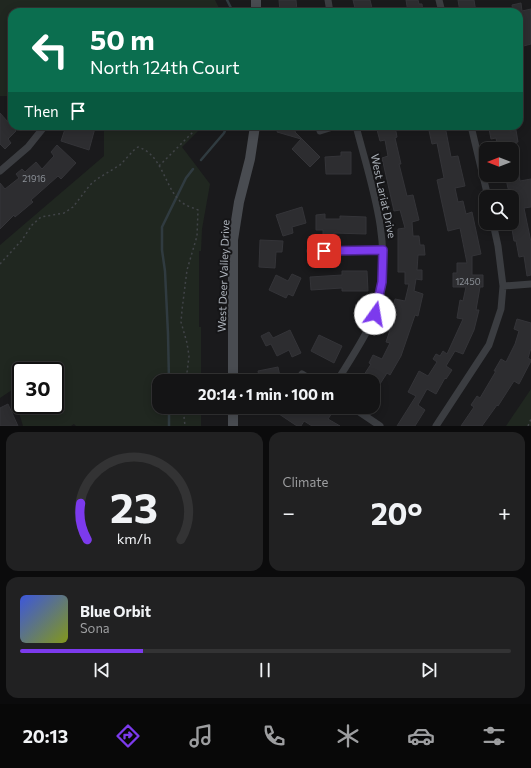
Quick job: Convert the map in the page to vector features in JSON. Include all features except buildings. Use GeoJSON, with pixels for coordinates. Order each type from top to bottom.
{"type":"FeatureCollection","features":[{"type":"Feature","properties":{"kind":"street"},"geometry":{"type":"LineString","coordinates":[[0,171],[28,147],[42,130]]}},
{"type":"Feature","properties":{"kind":"street","name":"West Deer Valley Drive"},"geometry":{"type":"LineString","coordinates":[[233,374],[233,240],[239,202],[250,159],[254,130]]}},
{"type":"Feature","properties":{"kind":"street","name":"West Lariat Drive"},"geometry":{"type":"LineString","coordinates":[[341,374],[354,354],[375,314],[382,282],[382,231],[357,130]]}},
{"type":"Feature","properties":{"kind":"street"},"geometry":{"type":"LineString","coordinates":[[472,130],[486,190]]}},
{"type":"Feature","properties":{"kind":"street"},"geometry":{"type":"LineString","coordinates":[[436,426],[489,345],[501,309],[503,286],[495,230]]}},
{"type":"Feature","properties":{"kind":"street"},"geometry":{"type":"LineString","coordinates":[[310,251],[383,250]]}},
{"type":"Feature","properties":{"kind":"street"},"geometry":{"type":"LineString","coordinates":[[503,286],[531,284]]}},
{"type":"Feature","properties":{"kind":"street"},"geometry":{"type":"LineString","coordinates":[[233,414],[233,426]]}},
{"type":"Feature","properties":{"kind":"street"},"geometry":{"type":"LineString","coordinates":[[362,414],[380,426]]}},
{"type":"Feature","properties":{"kind":"path"},"geometry":{"type":"LineString","coordinates":[[159,166],[195,130]]}},
{"type":"Feature","properties":{"kind":"path"},"geometry":{"type":"LineString","coordinates":[[0,264],[22,240],[32,225],[41,217],[64,213],[73,207],[90,185],[120,165],[135,148],[138,147],[149,152],[179,200],[187,206],[198,210],[197,236],[187,270],[181,322],[189,356],[187,374]]}},
{"type":"Feature","properties":{"kind":"path"},"geometry":{"type":"LineString","coordinates":[[184,414],[185,426]]}},
{"type":"Feature","properties":{"kind":"path"},"geometry":{"type":"LineString","coordinates":[[528,426],[531,419]]}},
{"type":"Feature","properties":{"kind":"shaded area"},"geometry":{"type":"Polygon","coordinates":[[[0,0],[215,0],[219,8],[8,8],[8,96],[0,96],[0,0]]]}},
{"type":"Feature","properties":{"kind":"shaded area"},"geometry":{"type":"Polygon","coordinates":[[[104,130],[199,130],[182,147],[210,184],[202,229],[201,251],[199,251],[199,327],[201,327],[201,374],[152,374],[152,414],[201,414],[201,426],[76,426],[74,424],[71,426],[23,426],[19,414],[64,414],[64,362],[12,362],[12,390],[0,398],[0,245],[104,156],[104,130]]]}},
{"type":"Feature","properties":{"kind":"shaded area"},"geometry":{"type":"Polygon","coordinates":[[[531,389],[531,426],[506,426],[531,389]]]}},
{"type":"Feature","properties":{"kind":"waterway"},"geometry":{"type":"LineString","coordinates":[[227,0],[231,8]]}},
{"type":"Feature","properties":{"kind":"waterway"},"geometry":{"type":"LineString","coordinates":[[201,160],[225,130]]}},
{"type":"Feature","properties":{"kind":"waterway"},"geometry":{"type":"LineString","coordinates":[[169,374],[162,227],[186,178],[193,169]]}},
{"type":"Feature","properties":{"kind":"waterway"},"geometry":{"type":"LineString","coordinates":[[169,414],[169,426]]}},
{"type":"Feature","properties":{"kind":"route"},"geometry":{"type":"LineString","coordinates":[[324,251],[383,250],[382,282],[375,314]]}}]}
